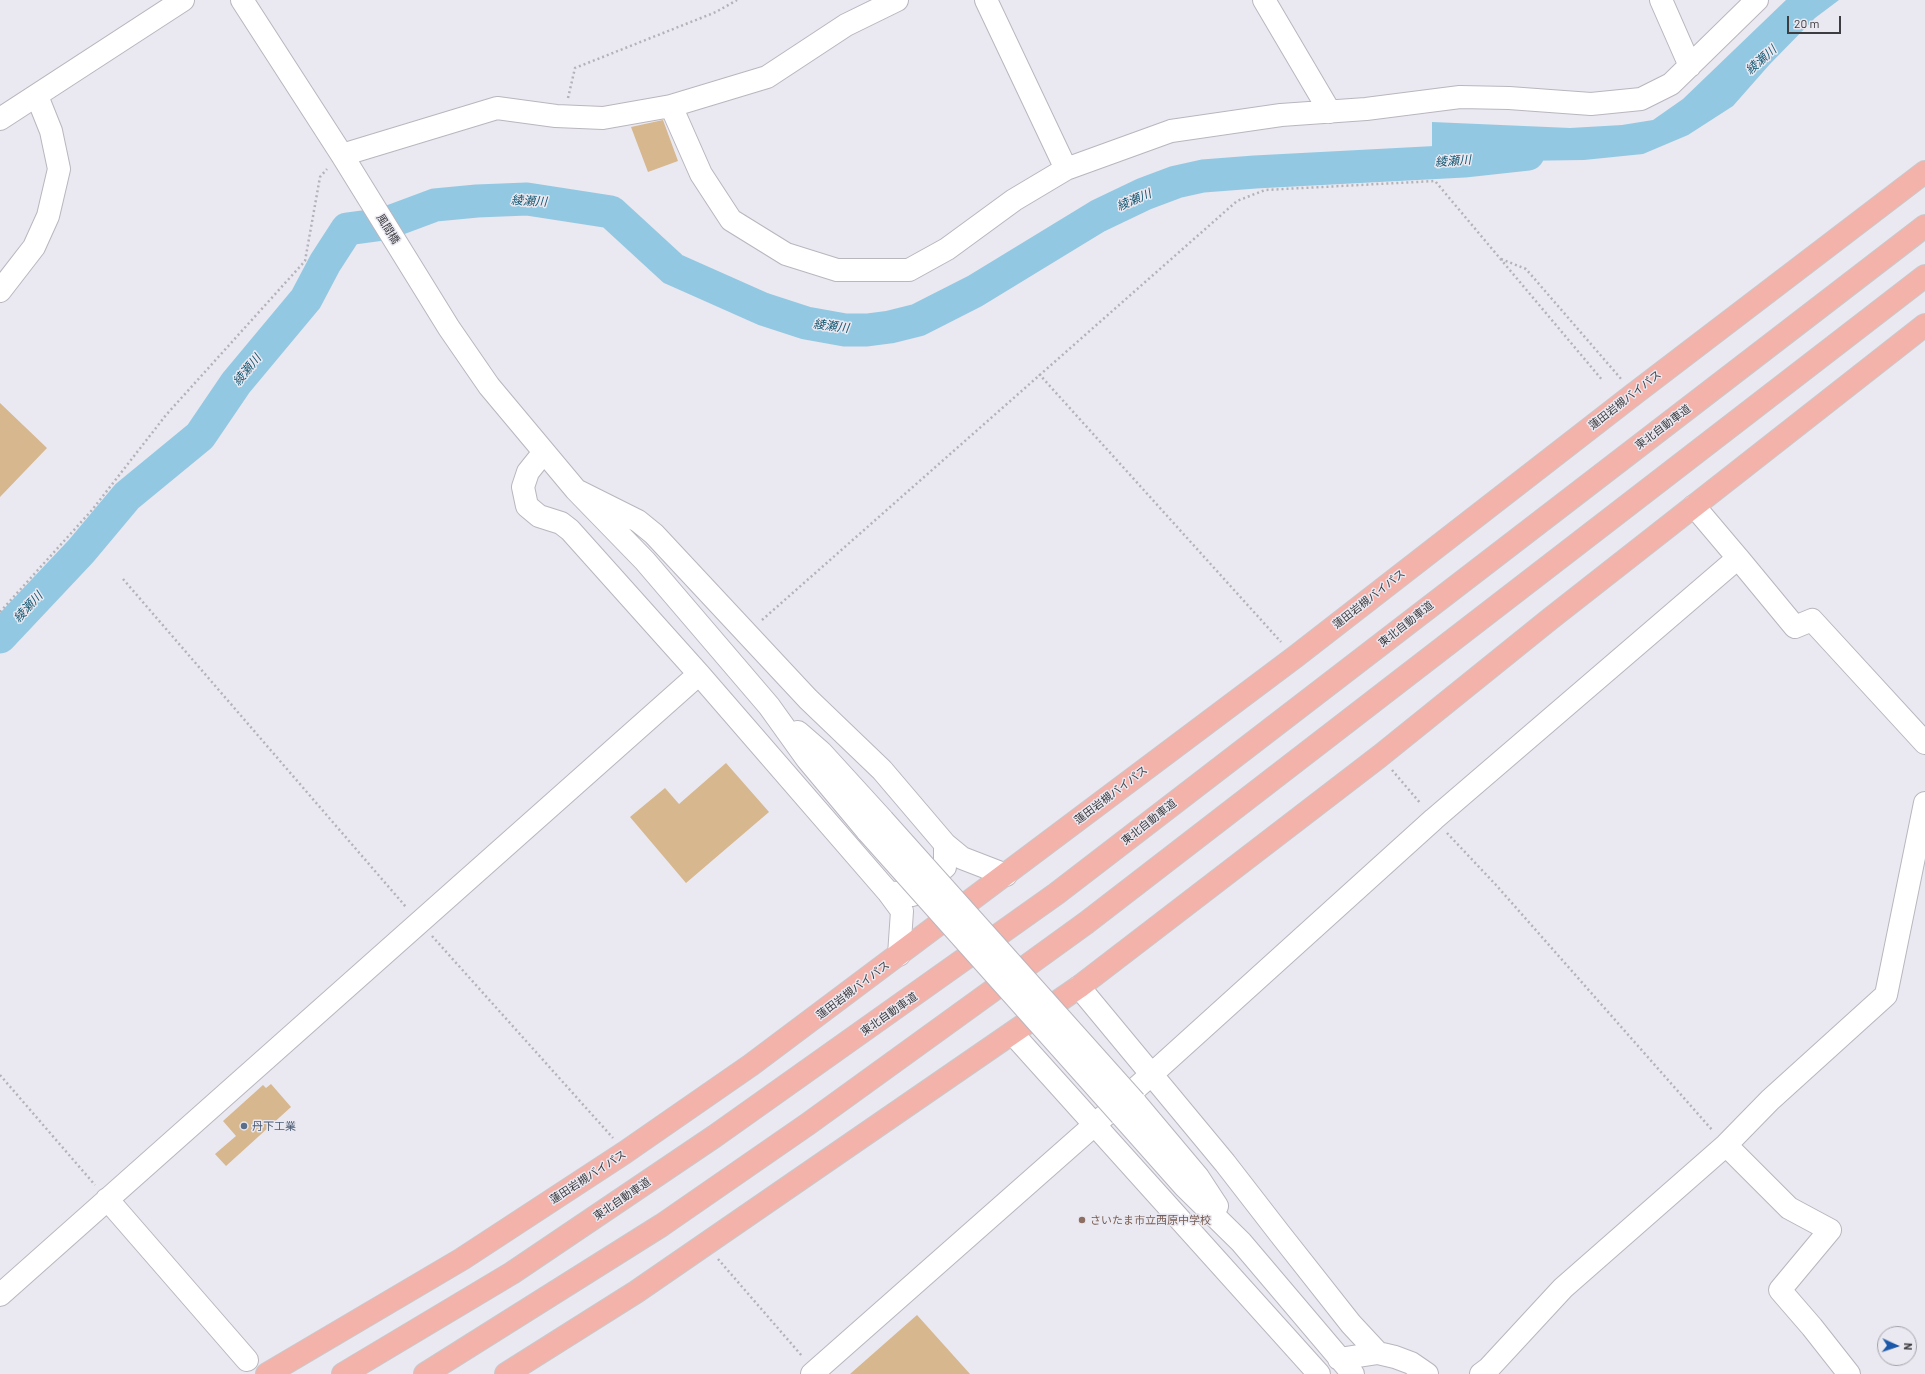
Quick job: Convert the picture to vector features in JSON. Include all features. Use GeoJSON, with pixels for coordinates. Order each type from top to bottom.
{"type":"FeatureCollection","features":[{"type":"Feature","properties":{"kind":"highway","name":"蓮田岩槻バイパス"},"geometry":{"type":"LineString","coordinates":[[267,1374],[462,1259],[624,1153],[751,1065],[1295,657],[1634,394],[1925,172]]}},
{"type":"Feature","properties":{"kind":"highway","name":"東北自動車道"},"geometry":{"type":"LineString","coordinates":[[343,1374],[512,1273],[715,1136],[1056,894],[1925,226]]}},
{"type":"Feature","properties":{"kind":"highway"},"geometry":{"type":"LineString","coordinates":[[425,1374],[662,1225],[808,1124],[1086,923],[1925,276]]}},
{"type":"Feature","properties":{"kind":"highway"},"geometry":{"type":"LineString","coordinates":[[506,1374],[636,1292],[706,1245],[1079,987],[1380,756],[1694,506],[1925,325]]}},
{"type":"Feature","properties":{"kind":"street"},"geometry":{"type":"LineString","coordinates":[[0,119],[183,0]]}},
{"type":"Feature","properties":{"kind":"street","name":"風間橋"},"geometry":{"type":"LineString","coordinates":[[242,0],[342,155],[449,328],[489,386],[576,490],[645,561],[769,706],[821,752],[876,826],[1128,1109],[1198,1177],[1240,1242],[1346,1366]]}},
{"type":"Feature","properties":{"kind":"street"},"geometry":{"type":"LineString","coordinates":[[342,155],[497,108],[564,116],[603,118],[671,106],[767,77],[846,25],[897,0]]}},
{"type":"Feature","properties":{"kind":"street"},"geometry":{"type":"LineString","coordinates":[[986,0],[1066,169]]}},
{"type":"Feature","properties":{"kind":"street"},"geometry":{"type":"LineString","coordinates":[[1264,0],[1330,112]]}},
{"type":"Feature","properties":{"kind":"street"},"geometry":{"type":"LineString","coordinates":[[1660,0],[1690,66]]}},
{"type":"Feature","properties":{"kind":"street"},"geometry":{"type":"LineString","coordinates":[[671,106],[701,174],[731,220],[786,254],[837,270],[909,270],[946,249],[1014,200],[1066,169],[1171,131],[1281,115],[1366,109],[1460,97],[1509,98],[1591,104],[1641,99],[1671,84],[1757,0]]}},
{"type":"Feature","properties":{"kind":"street"},"geometry":{"type":"LineString","coordinates":[[0,291],[34,247],[48,216],[59,169],[51,130],[37,96]]}},
{"type":"Feature","properties":{"kind":"street"},"geometry":{"type":"LineString","coordinates":[[544,452],[528,472],[523,487],[527,506],[539,516],[561,523],[570,530],[699,674],[888,892],[902,911],[899,955]]}},
{"type":"Feature","properties":{"kind":"street"},"geometry":{"type":"LineString","coordinates":[[576,490],[638,521],[654,534],[808,699],[882,770],[946,844],[962,858],[1006,874]]}},
{"type":"Feature","properties":{"kind":"street"},"geometry":{"type":"LineString","coordinates":[[1694,506],[1795,627],[1812,620],[1922,732]]}},
{"type":"Feature","properties":{"kind":"street"},"geometry":{"type":"LineString","coordinates":[[814,1373],[1152,1074],[1434,819],[1738,558]]}},
{"type":"Feature","properties":{"kind":"street"},"geometry":{"type":"LineString","coordinates":[[0,1295],[419,921],[699,674]]}},
{"type":"Feature","properties":{"kind":"street"},"geometry":{"type":"LineString","coordinates":[[1481,1374],[1489,1368],[1563,1288],[1726,1145],[1770,1100],[1886,995],[1925,804]]}},
{"type":"Feature","properties":{"kind":"street"},"geometry":{"type":"LineString","coordinates":[[888,892],[913,895],[945,867],[946,844]]}},
{"type":"Feature","properties":{"kind":"street"},"geometry":{"type":"LineString","coordinates":[[1079,987],[1225,1163],[1351,1324],[1378,1353],[1411,1363],[1427,1374]]}},
{"type":"Feature","properties":{"kind":"street"},"geometry":{"type":"LineString","coordinates":[[1013,1034],[1096,1123],[1319,1374]]}},
{"type":"Feature","properties":{"kind":"street"},"geometry":{"type":"LineString","coordinates":[[1726,1145],[1789,1208],[1830,1230],[1780,1290],[1812,1327],[1848,1374]]}},
{"type":"Feature","properties":{"kind":"street"},"geometry":{"type":"LineString","coordinates":[[107,1199],[247,1360]]}},
{"type":"Feature","properties":{"kind":"street"},"geometry":{"type":"LineString","coordinates":[[1346,1366],[1378,1353]]}},
{"type":"Feature","properties":{"kind":"path"},"geometry":{"type":"LineString","coordinates":[[564,116],[575,68],[716,12],[737,0]]}},
{"type":"Feature","properties":{"kind":"path"},"geometry":{"type":"LineString","coordinates":[[0,612],[92,510],[166,416],[305,261],[320,177],[342,155]]}},
{"type":"Feature","properties":{"kind":"path"},"geometry":{"type":"LineString","coordinates":[[746,633],[1237,201],[1266,190],[1435,181],[1603,381]]}},
{"type":"Feature","properties":{"kind":"path"},"geometry":{"type":"LineString","coordinates":[[1500,258],[1526,269],[1634,394]]}},
{"type":"Feature","properties":{"kind":"path"},"geometry":{"type":"LineString","coordinates":[[1039,374],[1295,657]]}},
{"type":"Feature","properties":{"kind":"path"},"geometry":{"type":"LineString","coordinates":[[123,579],[419,921],[624,1153]]}},
{"type":"Feature","properties":{"kind":"path"},"geometry":{"type":"LineString","coordinates":[[1380,756],[1434,819],[1496,885],[1726,1145]]}},
{"type":"Feature","properties":{"kind":"path"},"geometry":{"type":"LineString","coordinates":[[0,1075],[107,1199]]}},
{"type":"Feature","properties":{"kind":"path"},"geometry":{"type":"LineString","coordinates":[[706,1245],[814,1373]]}},
{"type":"Feature","properties":{"kind":"water"},"geometry":{"type":"Polygon","coordinates":[[[1786,0],[1839,0],[1815,18],[1770,64],[1733,106],[1688,135],[1643,154],[1584,160],[1515,161],[1432,155],[1432,122],[1570,128],[1622,125],[1653,120],[1683,99],[1786,0]]]}},
{"type":"Feature","properties":{"kind":"building"},"geometry":{"type":"Polygon","coordinates":[[[663,120],[678,161],[648,172],[631,127],[663,120]]]}},
{"type":"Feature","properties":{"kind":"building"},"geometry":{"type":"Polygon","coordinates":[[[0,403],[47,448],[0,497],[0,403]]]}},
{"type":"Feature","properties":{"kind":"building"},"geometry":{"type":"Polygon","coordinates":[[[726,763],[769,812],[686,883],[630,817],[665,788],[679,804],[726,763]]]}},
{"type":"Feature","properties":{"kind":"building"},"geometry":{"type":"Polygon","coordinates":[[[271,1084],[291,1107],[226,1166],[215,1154],[236,1136],[223,1121],[263,1085],[266,1088],[271,1084]]]}},
{"type":"Feature","properties":{"kind":"building"},"geometry":{"type":"Polygon","coordinates":[[[917,1315],[970,1374],[850,1374],[917,1315]]]}},
{"type":"Feature","properties":{"kind":"waterway","name":"綾瀬川"},"geometry":{"type":"LineString","coordinates":[[0,637],[81,551],[127,496],[200,436],[236,383],[306,299],[325,263],[347,229],[384,224],[435,205],[477,201],[527,199],[611,212],[673,269],[763,309],[806,323],[845,330],[867,330],[890,327],[918,320],[975,291],[1098,216],[1144,194],[1176,182],[1203,176],[1464,161],[1528,154]]}},
{"type":"Feature","properties":{"kind":"place","name":"丹下工業"},"geometry":{"type":"Point","coordinates":[244,1126]}},
{"type":"Feature","properties":{"kind":"place","name":"さいたま市立西原中学校"},"geometry":{"type":"Point","coordinates":[1082,1220]}}]}
